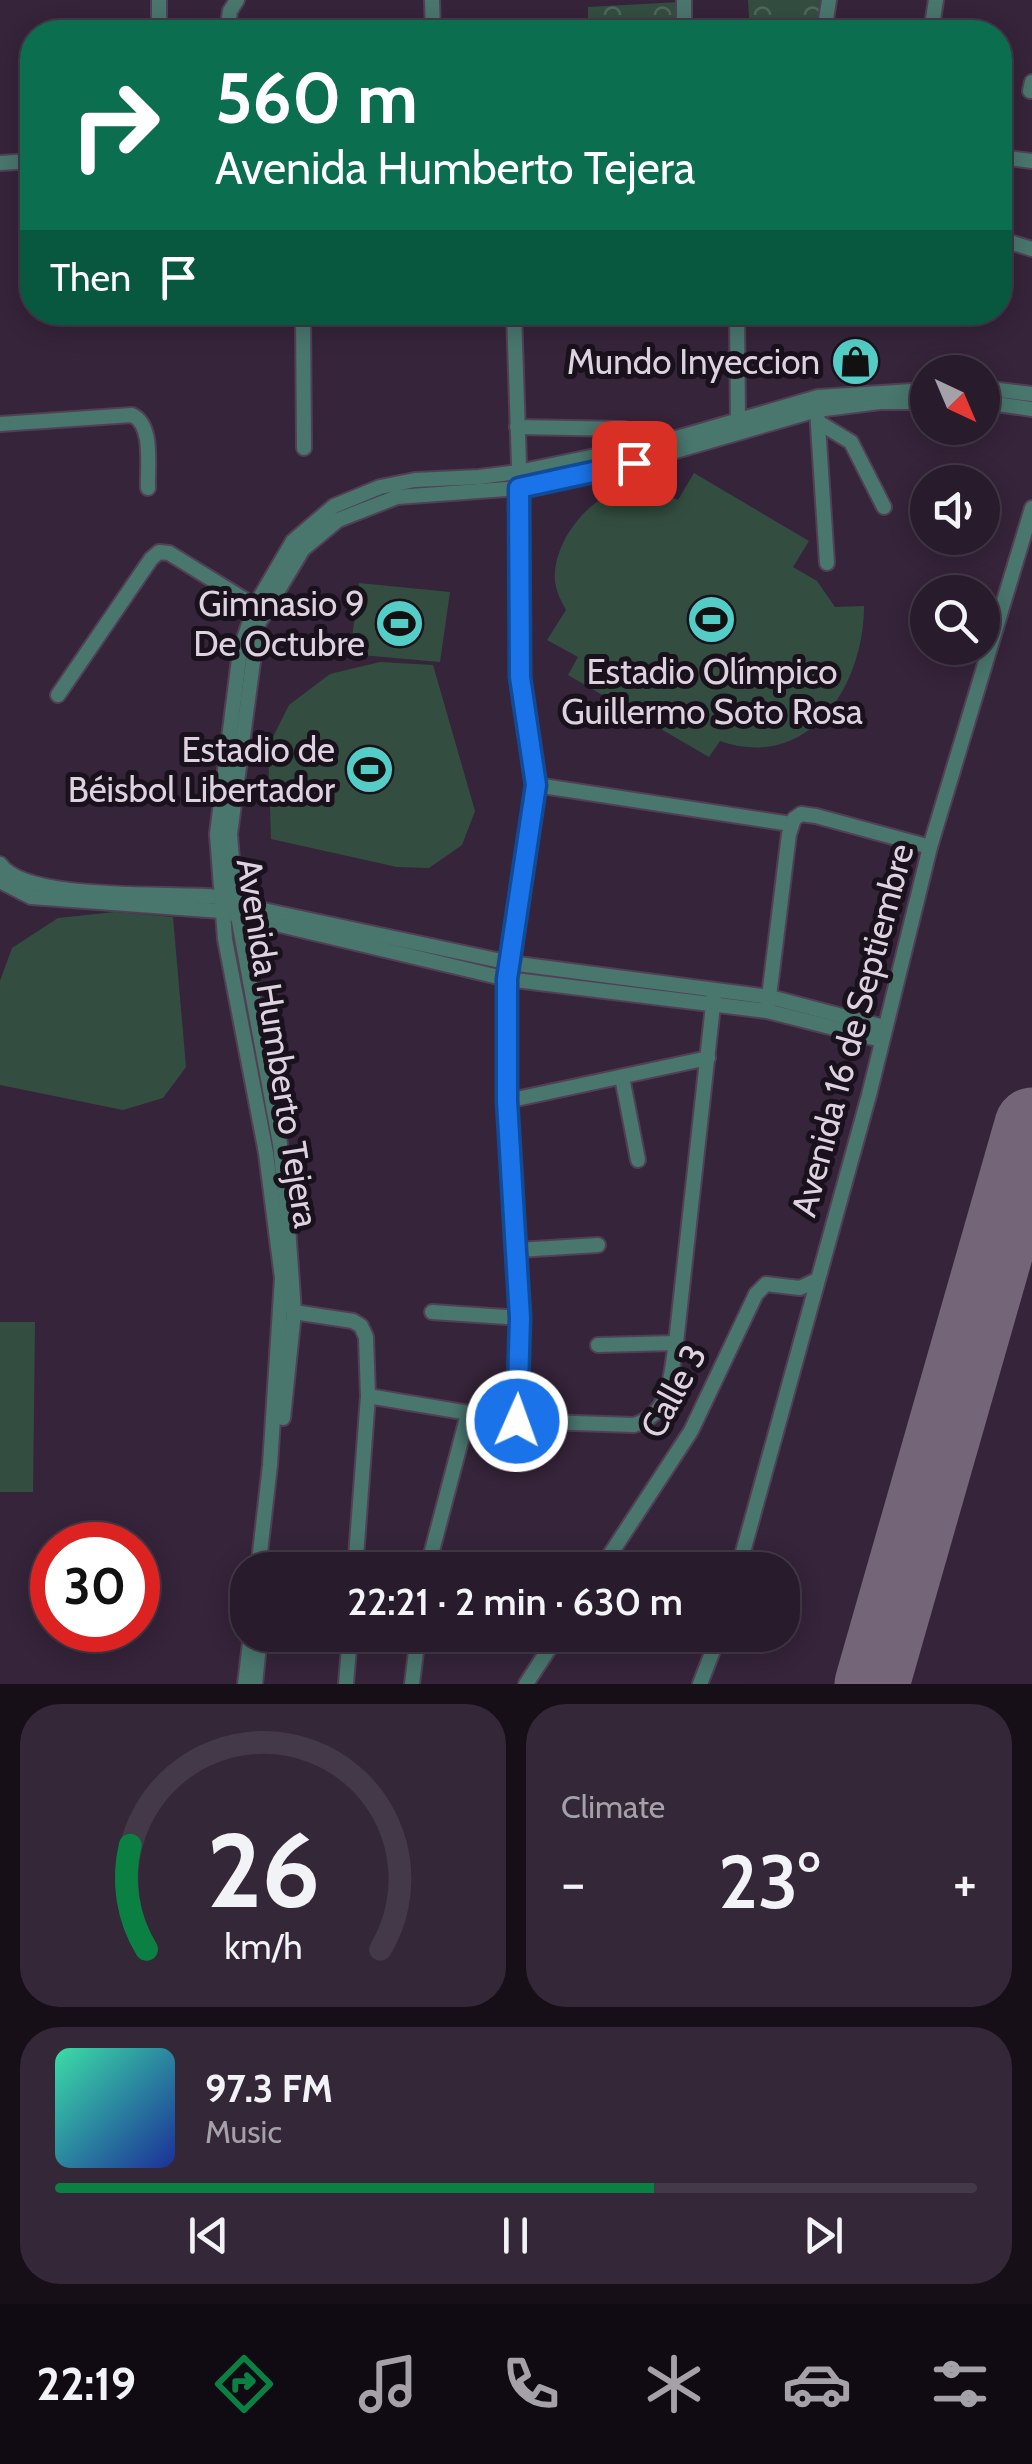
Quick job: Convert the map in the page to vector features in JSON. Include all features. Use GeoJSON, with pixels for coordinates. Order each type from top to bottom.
{"type":"FeatureCollection","features":[{"type":"Feature","properties":{"kind":"street"},"geometry":{"type":"LineString","coordinates":[[303,325],[304,448]]}},
{"type":"Feature","properties":{"kind":"street"},"geometry":{"type":"LineString","coordinates":[[514,325],[520,677],[536,785],[509,971],[507,1101],[520,1318],[517,1421]]}},
{"type":"Feature","properties":{"kind":"street"},"geometry":{"type":"LineString","coordinates":[[737,325],[738,425]]}},
{"type":"Feature","properties":{"kind":"street"},"geometry":{"type":"LineString","coordinates":[[1000,390],[1032,394]]}},
{"type":"Feature","properties":{"kind":"street","name":"Avenida Humberto Tejera"},"geometry":{"type":"LineString","coordinates":[[269,1552],[294,1312],[280,1144],[229,906],[230,834],[258,624],[303,549],[338,520],[397,497],[519,488],[634,463],[818,397],[910,391]]}},
{"type":"Feature","properties":{"kind":"street","name":"Avenida Humberto Tejera"},"geometry":{"type":"LineString","coordinates":[[260,1552],[282,1278],[217,834],[240,651],[255,606],[293,540],[334,506],[380,487],[414,480],[518,472],[738,425],[818,416],[880,402],[910,402]]}},
{"type":"Feature","properties":{"kind":"street"},"geometry":{"type":"LineString","coordinates":[[1000,405],[1032,409]]}},
{"type":"Feature","properties":{"kind":"street"},"geometry":{"type":"LineString","coordinates":[[0,424],[132,415],[145,428],[148,488]]}},
{"type":"Feature","properties":{"kind":"street"},"geometry":{"type":"LineString","coordinates":[[818,416],[851,442],[884,506]]}},
{"type":"Feature","properties":{"kind":"street"},"geometry":{"type":"LineString","coordinates":[[818,416],[828,563]]}},
{"type":"Feature","properties":{"kind":"street"},"geometry":{"type":"LineString","coordinates":[[517,427],[624,429],[663,442]]}},
{"type":"Feature","properties":{"kind":"street","name":"Avenida 16 de Septiembre"},"geometry":{"type":"LineString","coordinates":[[743,1552],[869,1095],[930,847],[1032,508]]}},
{"type":"Feature","properties":{"kind":"street"},"geometry":{"type":"LineString","coordinates":[[58,695],[159,552],[169,553],[255,606]]}},
{"type":"Feature","properties":{"kind":"street"},"geometry":{"type":"LineString","coordinates":[[536,785],[791,824]]}},
{"type":"Feature","properties":{"kind":"street"},"geometry":{"type":"LineString","coordinates":[[768,1004],[791,824],[802,814],[816,816],[930,847]]}},
{"type":"Feature","properties":{"kind":"street"},"geometry":{"type":"LineString","coordinates":[[0,864],[2,870],[31,884],[254,908],[509,971],[768,1004],[882,1033]]}},
{"type":"Feature","properties":{"kind":"street"},"geometry":{"type":"LineString","coordinates":[[0,881],[31,897],[229,906]]}},
{"type":"Feature","properties":{"kind":"street"},"geometry":{"type":"LineString","coordinates":[[368,1396],[517,1421],[634,1425],[650,1420],[666,1397],[676,1343],[714,996]]}},
{"type":"Feature","properties":{"kind":"street"},"geometry":{"type":"LineString","coordinates":[[507,1101],[708,1058]]}},
{"type":"Feature","properties":{"kind":"street"},"geometry":{"type":"LineString","coordinates":[[622,1077],[638,1160]]}},
{"type":"Feature","properties":{"kind":"street"},"geometry":{"type":"LineString","coordinates":[[518,1250],[598,1246]]}},
{"type":"Feature","properties":{"kind":"street","name":"Calle 3"},"geometry":{"type":"LineString","coordinates":[[612,1552],[691,1431],[756,1294],[766,1284],[800,1288],[817,1280]]}},
{"type":"Feature","properties":{"kind":"street"},"geometry":{"type":"LineString","coordinates":[[294,1312],[353,1322],[361,1326],[366,1336],[368,1396],[356,1552]]}},
{"type":"Feature","properties":{"kind":"street"},"geometry":{"type":"LineString","coordinates":[[432,1312],[520,1318]]}},
{"type":"Feature","properties":{"kind":"street"},"geometry":{"type":"LineString","coordinates":[[598,1346],[676,1343]]}},
{"type":"Feature","properties":{"kind":"street"},"geometry":{"type":"LineString","coordinates":[[432,1552],[468,1414]]}},
{"type":"Feature","properties":{"kind":"street"},"geometry":{"type":"LineString","coordinates":[[245,1684],[249,1652]]}},
{"type":"Feature","properties":{"kind":"street"},"geometry":{"type":"LineString","coordinates":[[255,1684],[258,1652]]}},
{"type":"Feature","properties":{"kind":"street"},"geometry":{"type":"LineString","coordinates":[[346,1684],[349,1652]]}},
{"type":"Feature","properties":{"kind":"street"},"geometry":{"type":"LineString","coordinates":[[412,1684],[416,1652]]}},
{"type":"Feature","properties":{"kind":"street"},"geometry":{"type":"LineString","coordinates":[[526,1684],[547,1652]]}},
{"type":"Feature","properties":{"kind":"street"},"geometry":{"type":"LineString","coordinates":[[700,1684],[712,1652]]}},
{"type":"Feature","properties":{"kind":"green space"},"geometry":{"type":"Polygon","coordinates":[[[748,0],[831,0],[828,20],[749,20],[748,0]]]}},
{"type":"Feature","properties":{"kind":"green space"},"geometry":{"type":"Polygon","coordinates":[[[680,2],[680,20],[588,20],[588,7],[680,2]]]}},
{"type":"Feature","properties":{"kind":"green space","name":"Estadio Olímpico Guillermo Soto Rosa"},"geometry":{"type":"Polygon","coordinates":[[[694,473],[809,541],[793,567],[817,581],[835,607],[864,606],[854,665],[842,692],[825,715],[805,733],[780,744],[752,747],[720,741],[709,757],[568,675],[578,657],[547,640],[566,610],[556,585],[556,565],[560,549],[578,520],[604,497],[634,487],[652,489],[678,500],[694,473]]]}},
{"type":"Feature","properties":{"kind":"green space","name":"Gimnasio 9 De Octubre"},"geometry":{"type":"Polygon","coordinates":[[[359,583],[450,592],[440,662],[350,654],[359,583]]]}},
{"type":"Feature","properties":{"kind":"green space"},"geometry":{"type":"Polygon","coordinates":[[[380,662],[433,665],[475,811],[462,845],[429,868],[397,867],[271,839],[268,747],[289,705],[330,674],[380,662]]]}},
{"type":"Feature","properties":{"kind":"green space"},"geometry":{"type":"Polygon","coordinates":[[[115,912],[173,917],[186,1067],[163,1098],[123,1110],[0,1085],[0,981],[12,948],[58,918],[115,912]]]}},
{"type":"Feature","properties":{"kind":"green space"},"geometry":{"type":"Polygon","coordinates":[[[0,1322],[35,1322],[33,1492],[0,1492],[0,1322]]]}},
{"type":"Feature","properties":{"kind":"runway"},"geometry":{"type":"LineString","coordinates":[[872,1684],[1032,1125]]}},
{"type":"Feature","properties":{"kind":"place","name":"Mundo Inyeccion"},"geometry":{"type":"Point","coordinates":[855,361]}},
{"type":"Feature","properties":{"kind":"place","name":"Estadio Olímpico Guillermo Soto Rosa"},"geometry":{"type":"Point","coordinates":[712,619]}},
{"type":"Feature","properties":{"kind":"place","name":"Gimnasio 9 De Octubre"},"geometry":{"type":"Point","coordinates":[400,623]}},
{"type":"Feature","properties":{"kind":"place","name":"Estadio de Béisbol Libertador"},"geometry":{"type":"Point","coordinates":[370,769]}},
{"type":"Feature","properties":{"kind":"route"},"geometry":{"type":"LineString","coordinates":[[517,1421],[520,1318],[507,1101],[507,979],[536,785],[520,677],[519,488],[634,463]]}}]}
